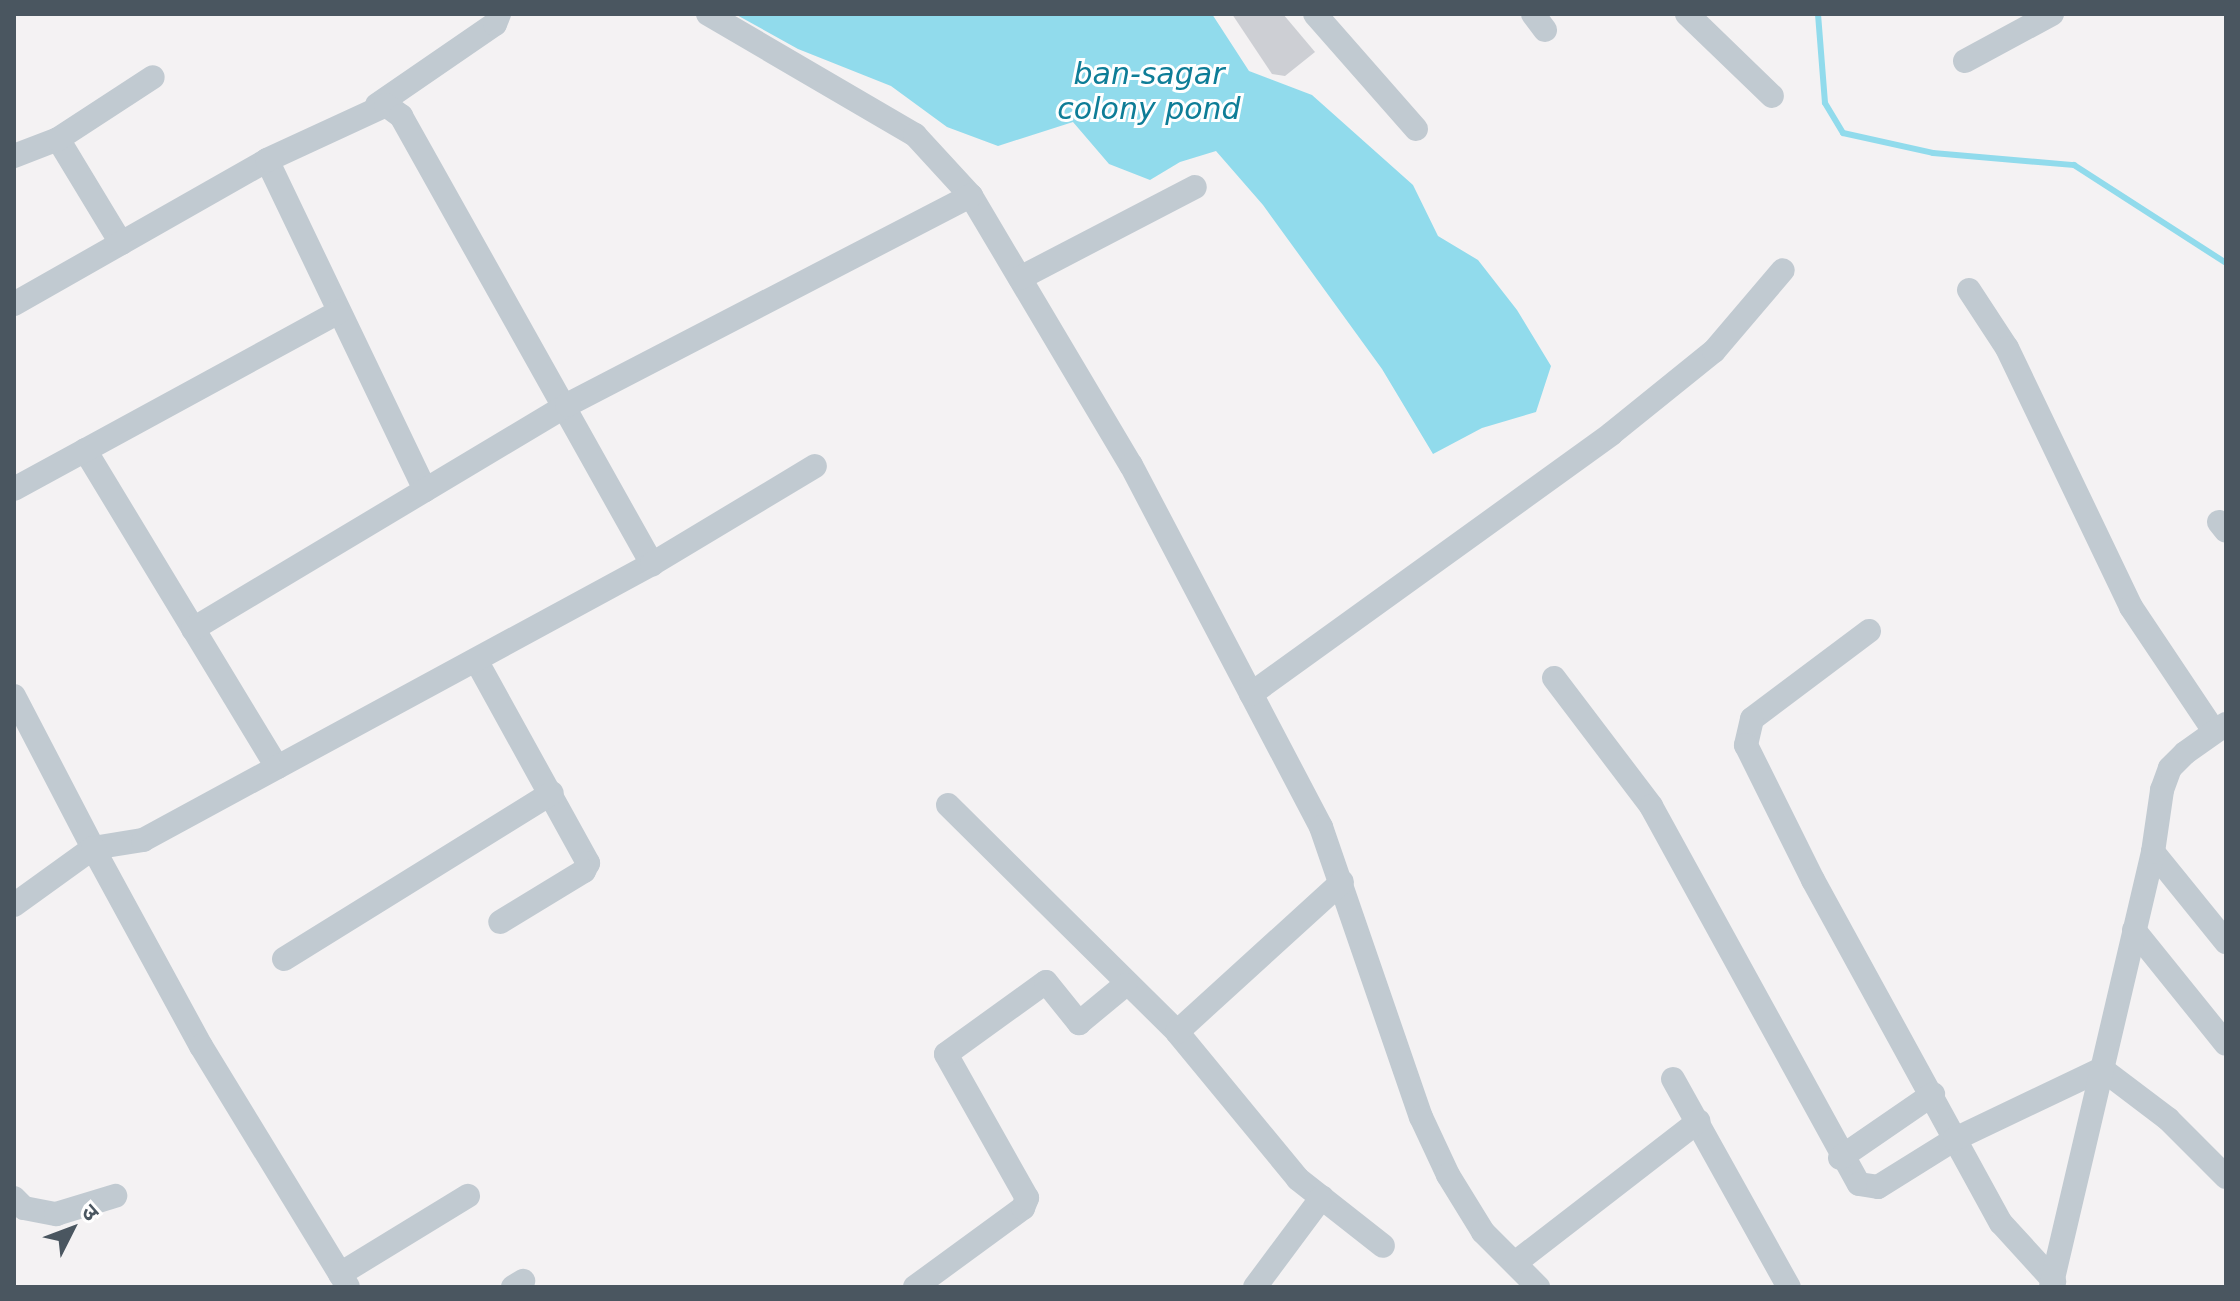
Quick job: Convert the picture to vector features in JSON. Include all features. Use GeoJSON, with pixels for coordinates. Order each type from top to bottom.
{"type":"FeatureCollection","features":[{"type":"Feature","properties":{"kind":"street"},"geometry":{"type":"LineString","coordinates":[[14,304],[267,160],[377,105],[495,24],[499,14]]}},
{"type":"Feature","properties":{"kind":"street"},"geometry":{"type":"LineString","coordinates":[[708,14],[915,135],[971,196],[1131,465],[1321,827],[1421,1117],[1483,1232],[1538,1287]]}},
{"type":"Feature","properties":{"kind":"street"},"geometry":{"type":"LineString","coordinates":[[1315,14],[1416,129]]}},
{"type":"Feature","properties":{"kind":"street"},"geometry":{"type":"LineString","coordinates":[[1687,14],[1772,96]]}},
{"type":"Feature","properties":{"kind":"street"},"geometry":{"type":"LineString","coordinates":[[1965,61],[2052,14]]}},
{"type":"Feature","properties":{"kind":"street"},"geometry":{"type":"LineString","coordinates":[[14,156],[58,139],[153,77]]}},
{"type":"Feature","properties":{"kind":"street"},"geometry":{"type":"LineString","coordinates":[[377,105],[401,116],[567,405],[652,564]]}},
{"type":"Feature","properties":{"kind":"street"},"geometry":{"type":"LineString","coordinates":[[58,139],[121,243]]}},
{"type":"Feature","properties":{"kind":"street"},"geometry":{"type":"LineString","coordinates":[[267,160],[425,490]]}},
{"type":"Feature","properties":{"kind":"street"},"geometry":{"type":"LineString","coordinates":[[1020,278],[1195,187]]}},
{"type":"Feature","properties":{"kind":"street"},"geometry":{"type":"LineString","coordinates":[[193,629],[567,405],[971,196]]}},
{"type":"Feature","properties":{"kind":"street"},"geometry":{"type":"LineString","coordinates":[[1251,694],[1415,580],[1611,434],[1714,351],[1783,270]]}},
{"type":"Feature","properties":{"kind":"street"},"geometry":{"type":"LineString","coordinates":[[1969,290],[2007,348],[2131,607],[2220,728],[2170,768],[2052,1284]]}},
{"type":"Feature","properties":{"kind":"street"},"geometry":{"type":"LineString","coordinates":[[14,489],[339,312]]}},
{"type":"Feature","properties":{"kind":"street"},"geometry":{"type":"LineString","coordinates":[[85,450],[277,767]]}},
{"type":"Feature","properties":{"kind":"street"},"geometry":{"type":"LineString","coordinates":[[14,905],[93,848],[143,840],[652,564],[815,466]]}},
{"type":"Feature","properties":{"kind":"street"},"geometry":{"type":"LineString","coordinates":[[1869,631],[1752,719],[1746,745],[1813,880],[2001,1223],[2052,1284]]}},
{"type":"Feature","properties":{"kind":"street"},"geometry":{"type":"LineString","coordinates":[[476,660],[588,863],[584,871],[500,922]]}},
{"type":"Feature","properties":{"kind":"street"},"geometry":{"type":"LineString","coordinates":[[1554,678],[1651,806],[1840,1158],[1859,1184],[1878,1187],[1955,1139],[2102,1069]]}},
{"type":"Feature","properties":{"kind":"street"},"geometry":{"type":"LineString","coordinates":[[14,696],[201,1046],[344,1281],[468,1196]]}},
{"type":"Feature","properties":{"kind":"street"},"geometry":{"type":"LineString","coordinates":[[284,959],[552,793]]}},
{"type":"Feature","properties":{"kind":"street"},"geometry":{"type":"LineString","coordinates":[[948,805],[1125,985],[1177,1032],[1248,1124],[1322,1197],[1383,1246]]}},
{"type":"Feature","properties":{"kind":"street"},"geometry":{"type":"LineString","coordinates":[[2153,852],[2226,942]]}},
{"type":"Feature","properties":{"kind":"street"},"geometry":{"type":"LineString","coordinates":[[1177,1032],[1342,882]]}},
{"type":"Feature","properties":{"kind":"street"},"geometry":{"type":"LineString","coordinates":[[2134,930],[2226,1044]]}},
{"type":"Feature","properties":{"kind":"street"},"geometry":{"type":"LineString","coordinates":[[915,1287],[1023,1208],[1027,1198],[946,1054],[1046,982],[1079,1023],[1125,985]]}},
{"type":"Feature","properties":{"kind":"street"},"geometry":{"type":"LineString","coordinates":[[2102,1069],[2168,1119],[2226,1177]]}},
{"type":"Feature","properties":{"kind":"street"},"geometry":{"type":"LineString","coordinates":[[1673,1079],[1789,1287]]}},
{"type":"Feature","properties":{"kind":"street"},"geometry":{"type":"LineString","coordinates":[[1840,1158],[1933,1094]]}},
{"type":"Feature","properties":{"kind":"street"},"geometry":{"type":"LineString","coordinates":[[1515,1263],[1699,1121]]}},
{"type":"Feature","properties":{"kind":"street"},"geometry":{"type":"LineString","coordinates":[[14,1198],[24,1208],[56,1214],[115,1196]]}},
{"type":"Feature","properties":{"kind":"street"},"geometry":{"type":"LineString","coordinates":[[1255,1287],[1322,1197]]}},
{"type":"Feature","properties":{"kind":"water","name":"ban-sagar colony pond"},"geometry":{"type":"Polygon","coordinates":[[[735,14],[1212,14],[1249,71],[1312,95],[1413,185],[1438,236],[1478,260],[1517,310],[1551,366],[1536,412],[1482,428],[1433,454],[1382,369],[1263,205],[1216,151],[1180,162],[1150,180],[1109,164],[1073,122],[998,146],[947,127],[891,86],[798,49],[735,14]]]}},
{"type":"Feature","properties":{"kind":"building"},"geometry":{"type":"Polygon","coordinates":[[[1232,14],[1283,14],[1315,52],[1285,76],[1272,74],[1232,14]]]}},
{"type":"Feature","properties":{"kind":"waterway"},"geometry":{"type":"LineString","coordinates":[[1818,14],[1825,103],[1843,133],[1933,153],[2074,165],[2226,263]]}}]}
